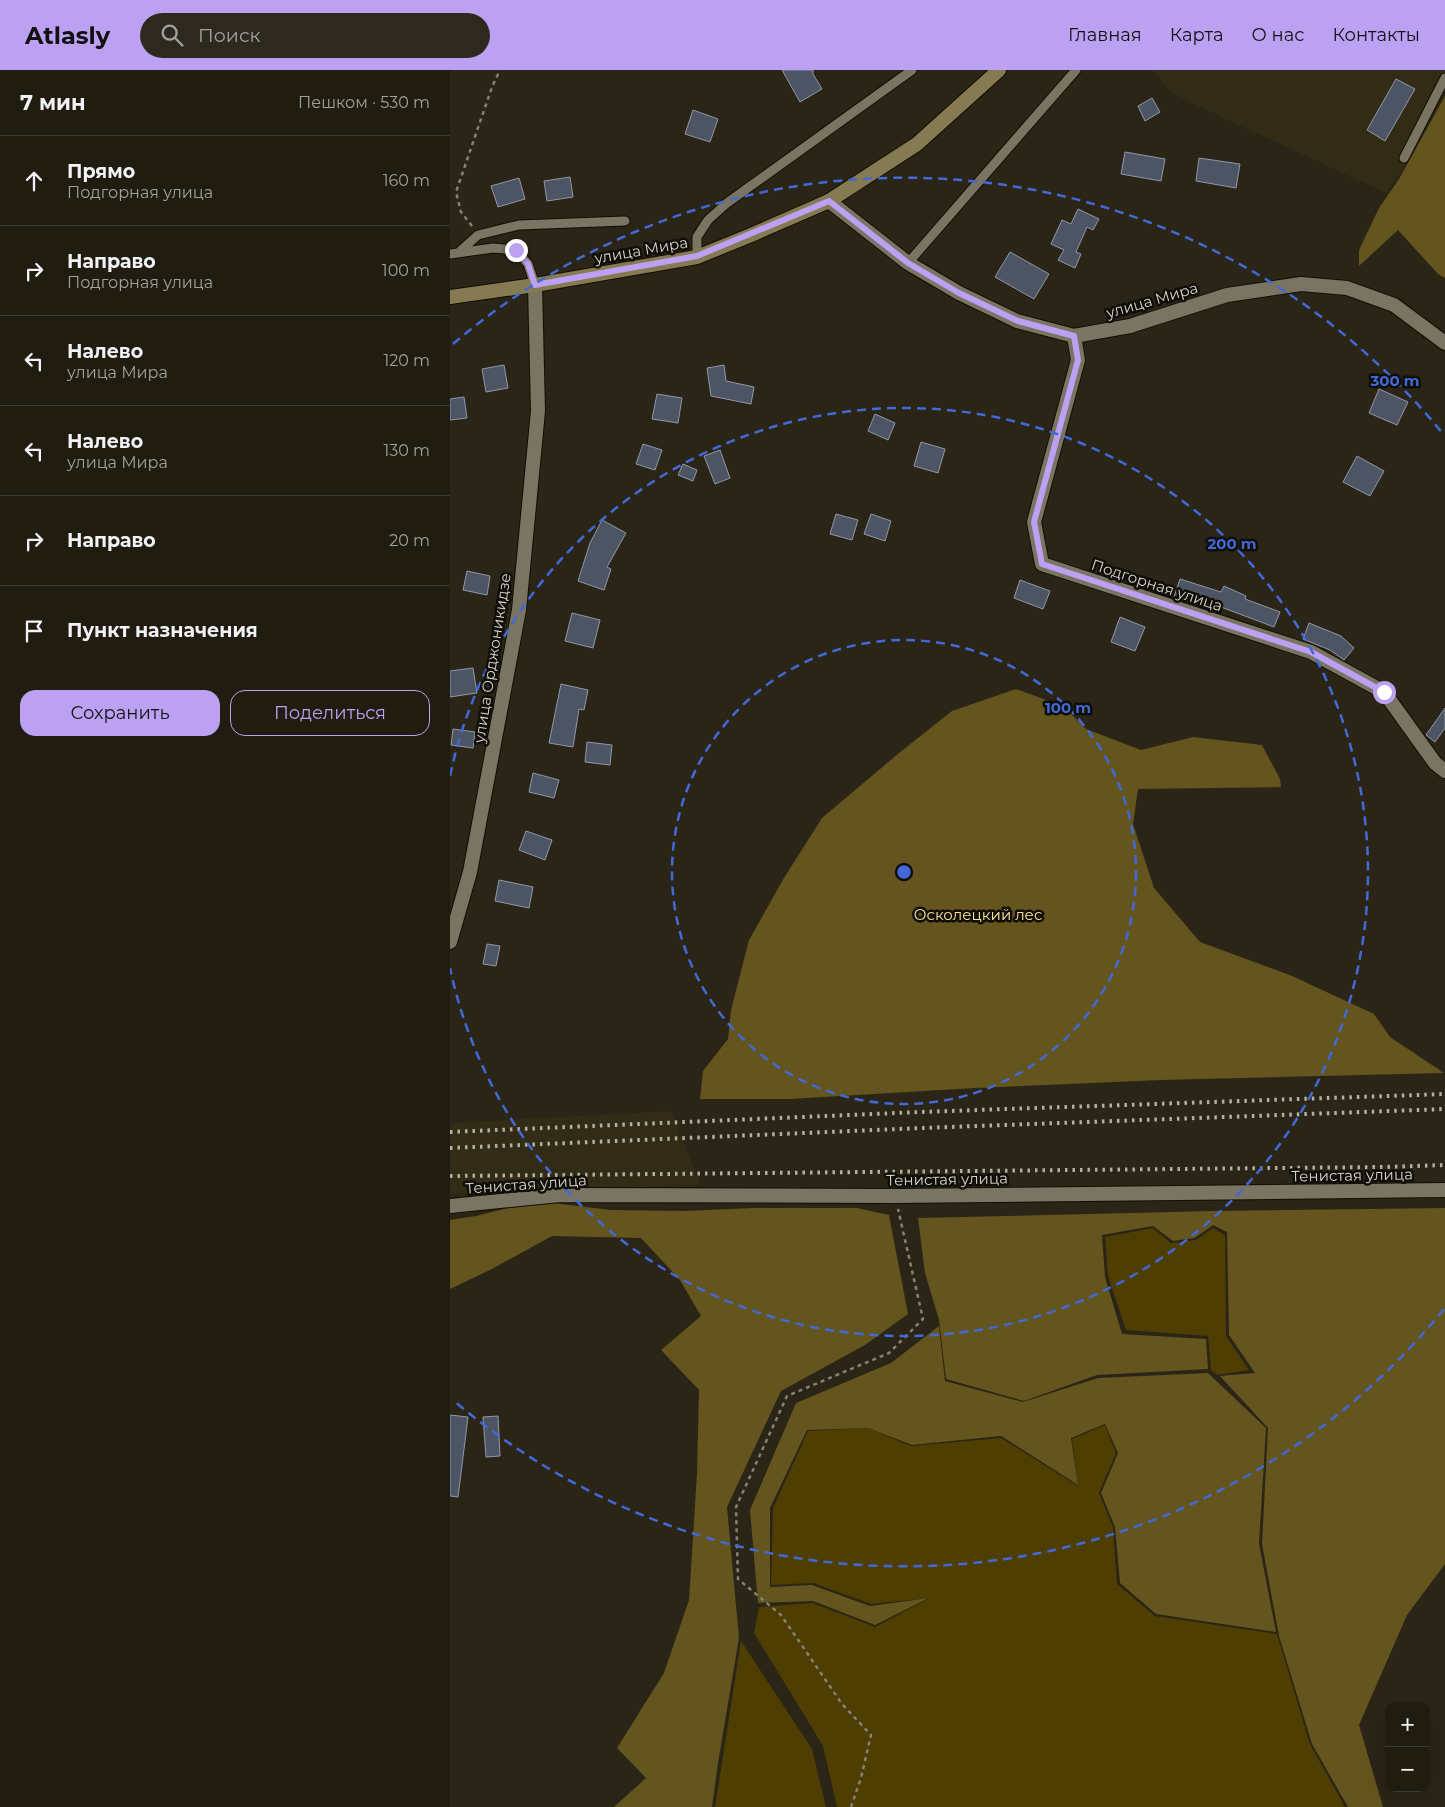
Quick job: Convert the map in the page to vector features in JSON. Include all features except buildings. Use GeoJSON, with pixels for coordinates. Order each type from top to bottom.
{"type":"FeatureCollection","features":[{"type":"Feature","properties":{"kind":"main road","name":"улица Мира"},"geometry":{"type":"LineString","coordinates":[[450,297],[535,285],[697,256],[829,201],[917,144],[999,70]]}},
{"type":"Feature","properties":{"kind":"street","name":"улица Мира"},"geometry":{"type":"LineString","coordinates":[[829,201],[908,263],[959,293],[1018,321],[1074,336],[1130,326],[1227,295],[1301,284],[1347,288],[1394,305],[1445,343]]}},
{"type":"Feature","properties":{"kind":"street","name":"улица Орджоникидзе"},"geometry":{"type":"LineString","coordinates":[[450,942],[470,872],[519,610],[538,411],[535,285]]}},
{"type":"Feature","properties":{"kind":"street","name":"Подгорная улица"},"geometry":{"type":"LineString","coordinates":[[1074,336],[1078,360],[1034,522],[1042,564],[1311,652],[1384,692],[1435,763],[1445,771]]}},
{"type":"Feature","properties":{"kind":"street","name":"Тенистая улица"},"geometry":{"type":"LineString","coordinates":[[450,1206],[560,1195],[894,1196],[1445,1190]]}},
{"type":"Feature","properties":{"kind":"lane"},"geometry":{"type":"LineString","coordinates":[[697,256],[697,237],[708,220],[720,209],[912,70]]}},
{"type":"Feature","properties":{"kind":"lane"},"geometry":{"type":"LineString","coordinates":[[908,263],[1076,70]]}},
{"type":"Feature","properties":{"kind":"lane"},"geometry":{"type":"LineString","coordinates":[[1404,158],[1445,78]]}},
{"type":"Feature","properties":{"kind":"lane"},"geometry":{"type":"LineString","coordinates":[[454,254],[478,235],[519,225],[625,221]]}},
{"type":"Feature","properties":{"kind":"lane"},"geometry":{"type":"LineString","coordinates":[[454,254],[493,248],[516,250],[528,264],[535,285]]}},
{"type":"Feature","properties":{"kind":"path"},"geometry":{"type":"LineString","coordinates":[[478,235],[461,212],[456,192],[492,87],[500,70]]}},
{"type":"Feature","properties":{"kind":"path"},"geometry":{"type":"LineString","coordinates":[[851,1807],[861,1778],[871,1735],[842,1704],[781,1614],[738,1579],[736,1507],[787,1396],[889,1353],[923,1319],[894,1196]]}},
{"type":"Feature","properties":{"kind":"shaded area"},"geometry":{"type":"Polygon","coordinates":[[[1154,70],[1445,70],[1445,89],[1402,170],[1386,193],[1187,101],[1168,89],[1154,70]]]}},
{"type":"Feature","properties":{"kind":"shaded area"},"geometry":{"type":"Polygon","coordinates":[[[671,1111],[701,1185],[450,1194],[450,1123],[671,1111]]]}},
{"type":"Feature","properties":{"kind":"shaded area"},"geometry":{"type":"Polygon","coordinates":[[[1153,1228],[1171,1243],[1196,1240],[1213,1228],[1225,1235],[1226,1336],[1249,1370],[1217,1375],[1211,1370],[1208,1336],[1126,1330],[1108,1276],[1105,1237],[1153,1228]]]}},
{"type":"Feature","properties":{"kind":"shaded area"},"geometry":{"type":"Polygon","coordinates":[[[1105,1425],[1116,1453],[1099,1493],[1113,1527],[1117,1584],[1155,1616],[1277,1634],[1310,1744],[1345,1807],[837,1807],[823,1746],[754,1633],[759,1607],[813,1603],[875,1627],[930,1598],[871,1604],[813,1583],[771,1585],[773,1508],[808,1431],[868,1428],[911,1446],[1001,1438],[1078,1486],[1072,1439],[1105,1425]]]}},
{"type":"Feature","properties":{"kind":"shaded area"},"geometry":{"type":"Polygon","coordinates":[[[741,1641],[812,1749],[826,1807],[715,1807],[741,1641]]]}},
{"type":"Feature","properties":{"kind":"green space"},"geometry":{"type":"Polygon","coordinates":[[[1445,96],[1445,278],[1438,274],[1398,230],[1359,266],[1359,250],[1379,208],[1399,179],[1445,96]]]}},
{"type":"Feature","properties":{"kind":"green space","name":"Осколецкий лес"},"geometry":{"type":"Polygon","coordinates":[[[1016,689],[1063,706],[1086,729],[1141,750],[1193,737],[1262,745],[1280,779],[1281,787],[1138,789],[1133,824],[1154,888],[1200,942],[1292,976],[1374,1014],[1390,1037],[1444,1073],[1161,1080],[975,1088],[790,1099],[700,1099],[703,1071],[728,1039],[731,1010],[749,940],[784,878],[822,818],[952,711],[1016,689]]]}},
{"type":"Feature","properties":{"kind":"green space"},"geometry":{"type":"Polygon","coordinates":[[[536,1201],[611,1210],[685,1211],[752,1208],[857,1208],[889,1215],[908,1314],[865,1345],[781,1391],[727,1507],[739,1638],[712,1807],[614,1807],[646,1778],[617,1748],[664,1673],[689,1600],[697,1473],[699,1390],[661,1350],[701,1316],[680,1280],[641,1238],[552,1236],[492,1269],[450,1289],[450,1220],[476,1216],[536,1201]]]}},
{"type":"Feature","properties":{"kind":"green space"},"geometry":{"type":"Polygon","coordinates":[[[1445,1208],[1445,1564],[1407,1615],[1359,1725],[1383,1807],[1348,1807],[1312,1744],[1279,1636],[1262,1544],[1268,1428],[1220,1376],[1255,1373],[1229,1335],[1227,1232],[1213,1225],[1195,1238],[1173,1241],[1153,1226],[1102,1235],[1105,1277],[1122,1334],[1206,1339],[1208,1369],[1097,1375],[1024,1401],[946,1379],[939,1320],[925,1273],[918,1218],[1445,1208]]]}},
{"type":"Feature","properties":{"kind":"green space"},"geometry":{"type":"Polygon","coordinates":[[[939,1326],[945,1381],[1023,1402],[1098,1378],[1208,1373],[1266,1428],[1259,1544],[1276,1632],[1156,1614],[1120,1583],[1115,1527],[1101,1493],[1118,1453],[1105,1424],[1071,1438],[1078,1485],[1001,1436],[912,1445],[868,1428],[807,1430],[770,1508],[770,1587],[812,1585],[870,1606],[929,1598],[875,1625],[813,1601],[758,1603],[750,1510],[796,1403],[891,1363],[939,1326]]]}},
{"type":"Feature","properties":{"kind":"railway"},"geometry":{"type":"LineString","coordinates":[[450,1132],[920,1112],[1445,1094]]}},
{"type":"Feature","properties":{"kind":"railway"},"geometry":{"type":"LineString","coordinates":[[450,1148],[1445,1109]]}},
{"type":"Feature","properties":{"kind":"railway"},"geometry":{"type":"LineString","coordinates":[[450,1176],[1445,1165]]}},
{"type":"Feature","properties":{"kind":"route"},"geometry":{"type":"LineString","coordinates":[[516,250],[528,264],[535,285],[697,256],[829,201],[908,263],[959,293],[1018,321],[1074,336],[1078,360],[1034,522],[1042,564],[1311,652],[1384,692]]}}]}
